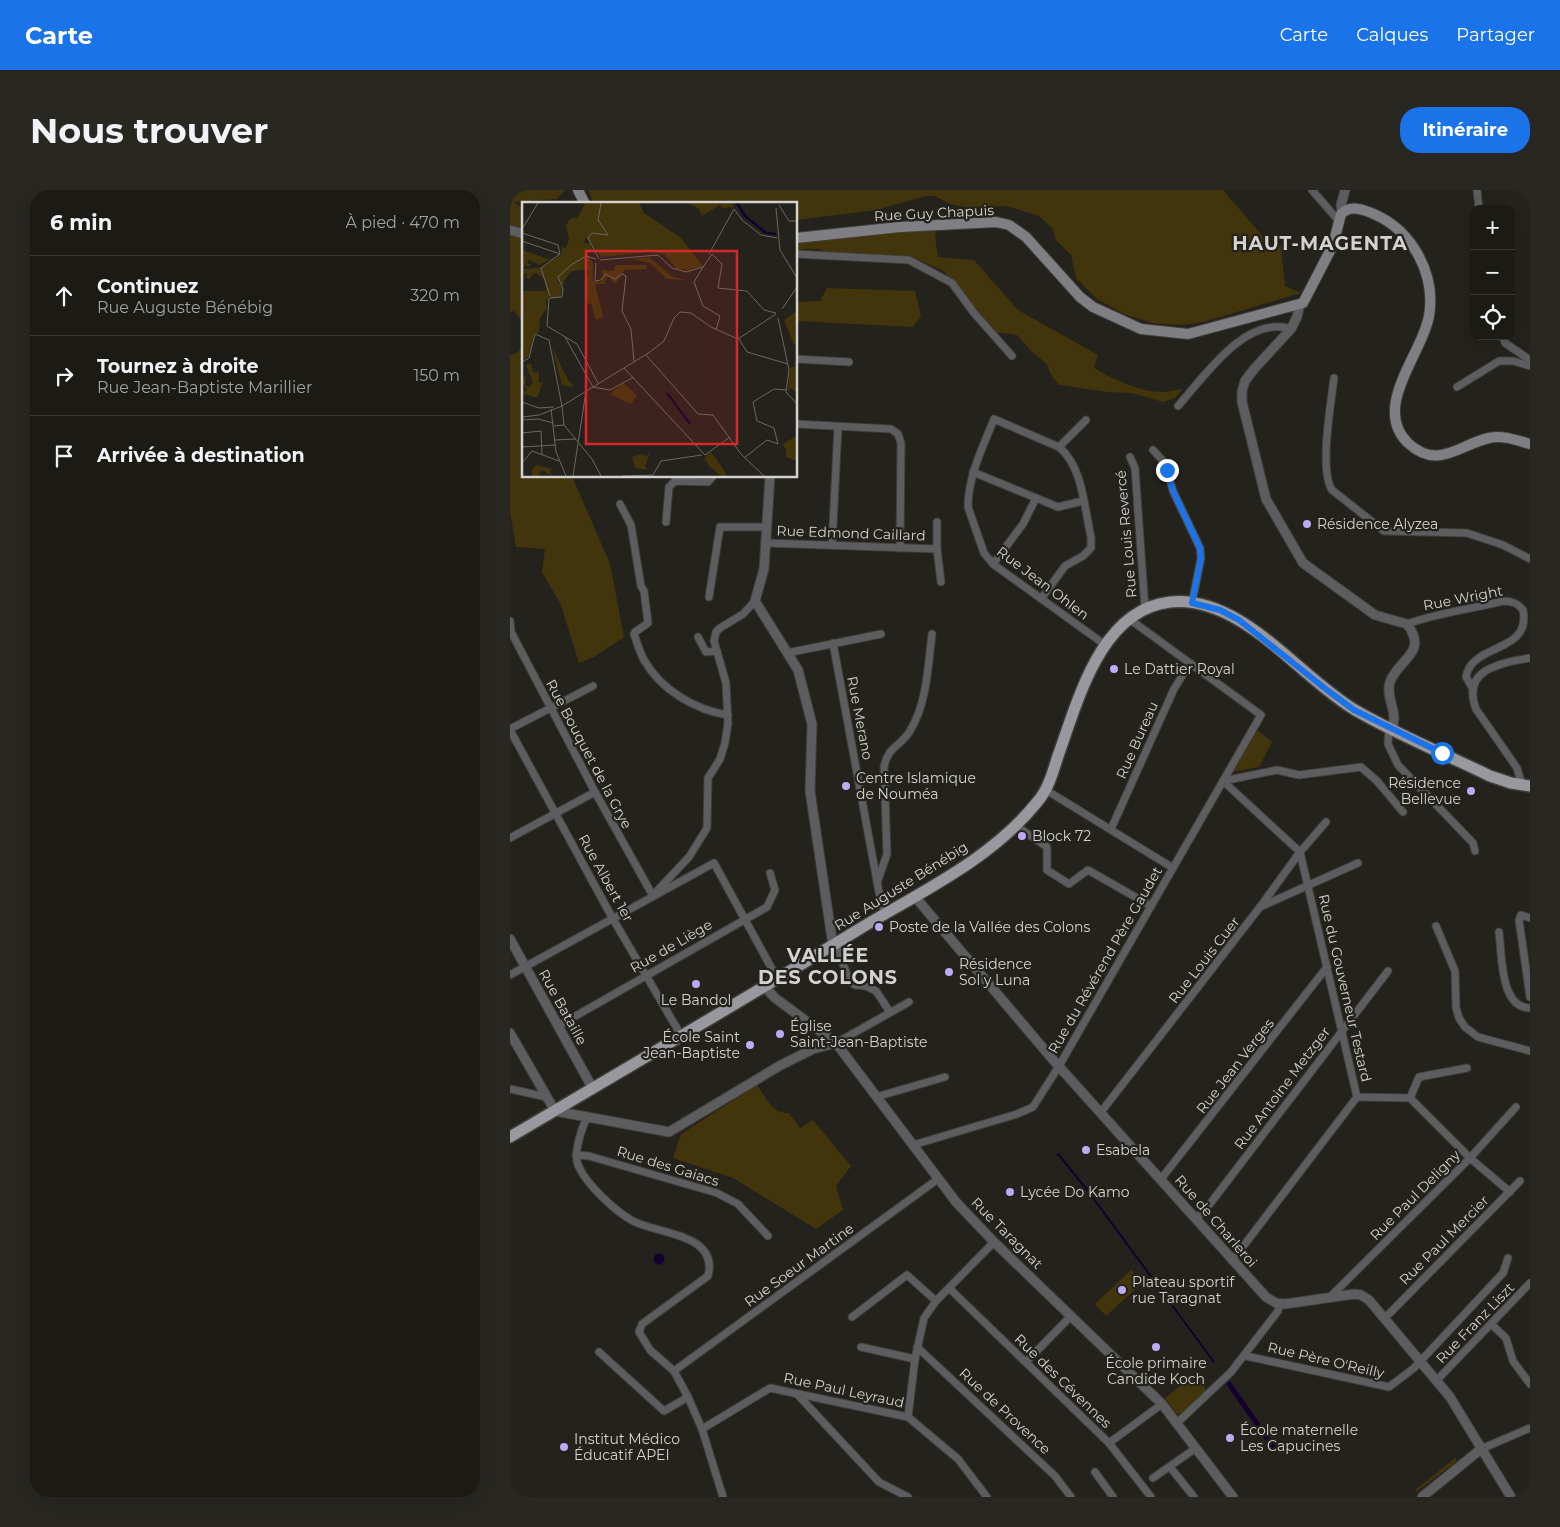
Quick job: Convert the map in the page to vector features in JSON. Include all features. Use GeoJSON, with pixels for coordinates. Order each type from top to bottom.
{"type":"FeatureCollection","features":[{"type":"Feature","properties":{"kind":"main road"},"geometry":{"type":"LineString","coordinates":[[578,190],[584,202]]}},
{"type":"Feature","properties":{"kind":"main road"},"geometry":{"type":"LineString","coordinates":[[1300,304],[1307,299],[1333,246],[1340,216],[1353,208],[1362,210],[1397,227],[1416,250],[1430,298],[1429,317],[1396,398],[1394,414],[1399,430],[1406,441],[1414,448],[1431,455],[1448,454],[1487,438],[1497,437],[1530,444]]}},
{"type":"Feature","properties":{"kind":"main road","name":"Rue Guy Chapuis"},"geometry":{"type":"LineString","coordinates":[[798,238],[900,227],[982,222],[1002,224],[1019,231],[1026,237],[1080,296],[1093,307],[1126,324],[1158,332],[1188,334],[1300,304]]}},
{"type":"Feature","properties":{"kind":"main road","name":"Rue Auguste Bénébig"},"geometry":{"type":"LineString","coordinates":[[510,1137],[778,980],[834,944],[916,898],[968,863],[1015,825],[1038,803],[1046,790],[1072,717],[1104,644],[1128,618],[1145,609],[1168,602],[1192,603],[1220,610],[1239,620],[1338,698],[1390,728],[1490,776],[1526,785]]}},
{"type":"Feature","properties":{"kind":"street"},"geometry":{"type":"LineString","coordinates":[[1312,190],[1340,216]]}},
{"type":"Feature","properties":{"kind":"street"},"geometry":{"type":"LineString","coordinates":[[1340,216],[1345,190]]}},
{"type":"Feature","properties":{"kind":"street"},"geometry":{"type":"LineString","coordinates":[[1477,190],[1479,205]]}},
{"type":"Feature","properties":{"kind":"street"},"geometry":{"type":"LineString","coordinates":[[798,254],[909,260],[952,283],[974,313],[1012,356]]}},
{"type":"Feature","properties":{"kind":"street"},"geometry":{"type":"LineString","coordinates":[[1300,304],[1299,313],[1291,329],[1245,380],[1242,391],[1242,402],[1266,499],[1303,563],[1375,615],[1407,624],[1414,636],[1415,645],[1390,683],[1389,690],[1394,718],[1390,728],[1388,744],[1398,765],[1473,843],[1474,851]]}},
{"type":"Feature","properties":{"kind":"street"},"geometry":{"type":"LineString","coordinates":[[1178,406],[1239,341],[1263,328],[1280,325],[1291,329]]}},
{"type":"Feature","properties":{"kind":"street"},"geometry":{"type":"LineString","coordinates":[[1504,340],[1505,343],[1530,360]]}},
{"type":"Feature","properties":{"kind":"street"},"geometry":{"type":"LineString","coordinates":[[798,359],[849,362]]}},
{"type":"Feature","properties":{"kind":"street"},"geometry":{"type":"LineString","coordinates":[[1457,387],[1499,362],[1514,361],[1530,366]]}},
{"type":"Feature","properties":{"kind":"street"},"geometry":{"type":"LineString","coordinates":[[1334,378],[1326,466],[1327,482],[1332,490],[1384,531],[1467,533],[1503,545],[1530,559]]}},
{"type":"Feature","properties":{"kind":"street","name":"Rue Jean Ohlen"},"geometry":{"type":"LineString","coordinates":[[1059,447],[994,419],[973,472],[968,507],[984,554],[993,564],[1104,644]]}},
{"type":"Feature","properties":{"kind":"street"},"geometry":{"type":"LineString","coordinates":[[1041,598],[1065,566],[1088,552],[1091,548],[1092,543],[1075,467],[1066,453],[1059,447],[1086,420]]}},
{"type":"Feature","properties":{"kind":"street"},"geometry":{"type":"LineString","coordinates":[[798,424],[891,429],[898,434],[901,443],[900,548]]}},
{"type":"Feature","properties":{"kind":"street"},"geometry":{"type":"LineString","coordinates":[[832,545],[838,427]]}},
{"type":"Feature","properties":{"kind":"street"},"geometry":{"type":"LineString","coordinates":[[1153,450],[1165,463],[1173,491],[1200,548],[1201,558],[1192,603]]}},
{"type":"Feature","properties":{"kind":"street","name":"Rue Louis Revercé"},"geometry":{"type":"LineString","coordinates":[[1130,457],[1135,468],[1145,609]]}},
{"type":"Feature","properties":{"kind":"street"},"geometry":{"type":"LineString","coordinates":[[973,472],[1058,507],[1082,502]]}},
{"type":"Feature","properties":{"kind":"street"},"geometry":{"type":"LineString","coordinates":[[666,522],[669,487],[675,482],[708,482],[711,478]]}},
{"type":"Feature","properties":{"kind":"street"},"geometry":{"type":"LineString","coordinates":[[653,896],[689,857],[707,828],[708,778],[720,759],[725,743],[728,715],[726,683],[714,641],[716,632],[743,614],[755,601],[764,569],[770,478]]}},
{"type":"Feature","properties":{"kind":"street"},"geometry":{"type":"LineString","coordinates":[[993,564],[1023,524],[1036,498]]}},
{"type":"Feature","properties":{"kind":"street"},"geometry":{"type":"LineString","coordinates":[[620,504],[631,525],[641,586],[644,591],[648,623],[634,634],[644,660],[662,683],[688,703],[728,715]]}},
{"type":"Feature","properties":{"kind":"street","name":"Rue Edmond Caillard"},"geometry":{"type":"LineString","coordinates":[[766,543],[937,549],[937,522]]}},
{"type":"Feature","properties":{"kind":"street"},"geometry":{"type":"LineString","coordinates":[[709,597],[720,527],[767,527]]}},
{"type":"Feature","properties":{"kind":"street"},"geometry":{"type":"LineString","coordinates":[[937,549],[941,582]]}},
{"type":"Feature","properties":{"kind":"street"},"geometry":{"type":"LineString","coordinates":[[755,601],[798,670],[812,724],[810,792],[834,944],[849,981],[855,985],[866,986],[876,991],[890,1012]]}},
{"type":"Feature","properties":{"kind":"street","name":"Rue Wright"},"geometry":{"type":"LineString","coordinates":[[1407,624],[1503,601],[1518,605],[1529,622],[1529,632],[1520,641],[1500,647],[1475,660],[1466,677],[1473,689]]}},
{"type":"Feature","properties":{"kind":"street"},"geometry":{"type":"LineString","coordinates":[[1128,618],[1190,663]]}},
{"type":"Feature","properties":{"kind":"street","name":"Rue Bouquet de la Grye"},"geometry":{"type":"LineString","coordinates":[[510,621],[510,632],[653,896]]}},
{"type":"Feature","properties":{"kind":"street"},"geometry":{"type":"LineString","coordinates":[[787,653],[881,634]]}},
{"type":"Feature","properties":{"kind":"street"},"geometry":{"type":"LineString","coordinates":[[878,881],[887,854],[884,767],[890,750],[909,732],[920,710],[927,677],[932,634]]}},
{"type":"Feature","properties":{"kind":"street"},"geometry":{"type":"LineString","coordinates":[[698,637],[706,652],[717,651]]}},
{"type":"Feature","properties":{"kind":"street","name":"Rue Merano"},"geometry":{"type":"LineString","coordinates":[[833,643],[885,914]]}},
{"type":"Feature","properties":{"kind":"street"},"geometry":{"type":"LineString","coordinates":[[1526,785],[1515,764],[1476,709],[1472,699],[1473,689],[1478,677],[1488,668],[1506,662],[1530,658]]}},
{"type":"Feature","properties":{"kind":"street","name":"Rue du Révérend Père Gaudet"},"geometry":{"type":"LineString","coordinates":[[913,1145],[1017,1114],[1033,1107],[1059,1066],[1261,715],[1190,663]]}},
{"type":"Feature","properties":{"kind":"street","name":"Rue Bureau"},"geometry":{"type":"LineString","coordinates":[[1111,829],[1174,689],[1190,663]]}},
{"type":"Feature","properties":{"kind":"street"},"geometry":{"type":"LineString","coordinates":[[510,729],[593,686]]}},
{"type":"Feature","properties":{"kind":"street","name":"Rue Albert 1er"},"geometry":{"type":"LineString","coordinates":[[510,729],[613,919],[682,1037]]}},
{"type":"Feature","properties":{"kind":"street"},"geometry":{"type":"LineString","coordinates":[[1508,782],[1517,774],[1515,764]]}},
{"type":"Feature","properties":{"kind":"street"},"geometry":{"type":"LineString","coordinates":[[1223,781],[1277,770],[1299,774],[1361,767],[1377,781],[1402,812]]}},
{"type":"Feature","properties":{"kind":"street"},"geometry":{"type":"LineString","coordinates":[[1223,781],[1300,852]]}},
{"type":"Feature","properties":{"kind":"street"},"geometry":{"type":"LineString","coordinates":[[1046,790],[1173,868]]}},
{"type":"Feature","properties":{"kind":"street"},"geometry":{"type":"LineString","coordinates":[[510,838],[595,792]]}},
{"type":"Feature","properties":{"kind":"street","name":"Rue Louis Cuer"},"geometry":{"type":"LineString","coordinates":[[1101,1112],[1260,907],[1300,852],[1326,822]]}},
{"type":"Feature","properties":{"kind":"street"},"geometry":{"type":"LineString","coordinates":[[1015,825],[1047,847],[1047,870],[1055,877],[1069,884],[1088,870],[1151,906]]}},
{"type":"Feature","properties":{"kind":"street","name":"Rue du Gouverneur Testard"},"geometry":{"type":"LineString","coordinates":[[1300,852],[1357,1097],[1410,1098]]}},
{"type":"Feature","properties":{"kind":"street"},"geometry":{"type":"LineString","coordinates":[[510,975],[714,863],[778,980]]}},
{"type":"Feature","properties":{"kind":"street"},"geometry":{"type":"LineString","coordinates":[[1260,907],[1358,863]]}},
{"type":"Feature","properties":{"kind":"street","name":"Rue de Liège"},"geometry":{"type":"LineString","coordinates":[[558,1026],[767,906],[772,900],[775,890],[770,873]]}},
{"type":"Feature","properties":{"kind":"street","name":"Rue de Charleroi"},"geometry":{"type":"LineString","coordinates":[[916,898],[1059,1066],[1232,1261],[1266,1297],[1280,1304]]}},
{"type":"Feature","properties":{"kind":"street"},"geometry":{"type":"LineString","coordinates":[[1530,918],[1521,915],[1519,920],[1526,984],[1530,997]]}},
{"type":"Feature","properties":{"kind":"street"},"geometry":{"type":"LineString","coordinates":[[1436,926],[1456,971],[1456,1008],[1459,1018],[1465,1026],[1478,1037],[1530,1051]]}},
{"type":"Feature","properties":{"kind":"street"},"geometry":{"type":"LineString","coordinates":[[1499,932],[1508,993],[1517,1005],[1522,1008],[1530,1008]]}},
{"type":"Feature","properties":{"kind":"street","name":"Rue Bataille"},"geometry":{"type":"LineString","coordinates":[[510,939],[593,1088]]}},
{"type":"Feature","properties":{"kind":"street","name":"Rue Jean Verges"},"geometry":{"type":"LineString","coordinates":[[1161,1179],[1327,967]]}},
{"type":"Feature","properties":{"kind":"street","name":"Rue Antoine Metzger"},"geometry":{"type":"LineString","coordinates":[[1195,1219],[1206,1209],[1388,971]]}},
{"type":"Feature","properties":{"kind":"street","name":"Rue Taragnat"},"geometry":{"type":"LineString","coordinates":[[765,987],[775,998],[836,1043],[956,1202],[994,1242],[1162,1404],[1232,1497]]}},
{"type":"Feature","properties":{"kind":"street"},"geometry":{"type":"LineString","coordinates":[[510,1033],[555,1110],[669,1132],[781,1065],[813,1049],[836,1043],[909,1002]]}},
{"type":"Feature","properties":{"kind":"street"},"geometry":{"type":"LineString","coordinates":[[1467,1068],[1419,1077],[1410,1098],[1470,1158],[1510,1192]]}},
{"type":"Feature","properties":{"kind":"street"},"geometry":{"type":"LineString","coordinates":[[876,1097],[945,1077]]}},
{"type":"Feature","properties":{"kind":"street"},"geometry":{"type":"LineString","coordinates":[[510,1089],[546,1097]]}},
{"type":"Feature","properties":{"kind":"street"},"geometry":{"type":"LineString","coordinates":[[1232,1261],[1357,1097]]}},
{"type":"Feature","properties":{"kind":"street","name":"Rue Paul Deligny"},"geometry":{"type":"LineString","coordinates":[[1329,1299],[1470,1158],[1516,1107]]}},
{"type":"Feature","properties":{"kind":"street"},"geometry":{"type":"LineString","coordinates":[[588,1116],[576,1155],[578,1167],[602,1197],[634,1222],[667,1230],[697,1244],[707,1256],[710,1267],[708,1276],[642,1324],[639,1332],[650,1350],[674,1372],[688,1397],[702,1430],[723,1497]]}},
{"type":"Feature","properties":{"kind":"street","name":"Rue des Gaiacs"},"geometry":{"type":"LineString","coordinates":[[576,1155],[589,1156],[717,1193],[738,1204],[768,1236]]}},
{"type":"Feature","properties":{"kind":"street","name":"Rue Soeur Martine"},"geometry":{"type":"LineString","coordinates":[[674,1372],[938,1179]]}},
{"type":"Feature","properties":{"kind":"street","name":"Rue Paul Mercier"},"geometry":{"type":"LineString","coordinates":[[1385,1318],[1520,1181]]}},
{"type":"Feature","properties":{"kind":"street","name":"Rue Paul Leyraud"},"geometry":{"type":"LineString","coordinates":[[702,1430],[770,1388],[785,1389],[796,1394],[908,1417],[915,1359],[924,1318],[936,1301],[950,1289],[994,1242]]}},
{"type":"Feature","properties":{"kind":"street"},"geometry":{"type":"LineString","coordinates":[[1421,1361],[1503,1273],[1508,1258]]}},
{"type":"Feature","properties":{"kind":"street"},"geometry":{"type":"LineString","coordinates":[[852,1317],[907,1275],[936,1301]]}},
{"type":"Feature","properties":{"kind":"street","name":"Rue Franz Liszt"},"geometry":{"type":"LineString","coordinates":[[1437,1380],[1530,1283]]}},
{"type":"Feature","properties":{"kind":"street","name":"Rue des Cévennes"},"geometry":{"type":"LineString","coordinates":[[950,1289],[1109,1443],[1151,1497]]}},
{"type":"Feature","properties":{"kind":"street"},"geometry":{"type":"LineString","coordinates":[[1177,1423],[1222,1382],[1246,1356],[1278,1311],[1280,1304],[1361,1295],[1385,1318],[1450,1397],[1511,1497]]}},
{"type":"Feature","properties":{"kind":"street"},"geometry":{"type":"LineString","coordinates":[[1026,1362],[1071,1316]]}},
{"type":"Feature","properties":{"kind":"street"},"geometry":{"type":"LineString","coordinates":[[1492,1324],[1506,1338],[1513,1361],[1530,1384]]}},
{"type":"Feature","properties":{"kind":"street"},"geometry":{"type":"LineString","coordinates":[[861,1347],[915,1359]]}},
{"type":"Feature","properties":{"kind":"street","name":"Rue de Provence"},"geometry":{"type":"LineString","coordinates":[[917,1347],[1054,1476],[1071,1497]]}},
{"type":"Feature","properties":{"kind":"street"},"geometry":{"type":"LineString","coordinates":[[599,1352],[664,1411],[688,1397]]}},
{"type":"Feature","properties":{"kind":"street","name":"Rue Père O'Reilly"},"geometry":{"type":"LineString","coordinates":[[1246,1356],[1389,1387],[1421,1361]]}},
{"type":"Feature","properties":{"kind":"street"},"geometry":{"type":"LineString","coordinates":[[796,1394],[879,1482],[908,1497]]}},
{"type":"Feature","properties":{"kind":"street"},"geometry":{"type":"LineString","coordinates":[[1109,1443],[1162,1404]]}},
{"type":"Feature","properties":{"kind":"street"},"geometry":{"type":"LineString","coordinates":[[908,1417],[958,1459],[987,1497]]}},
{"type":"Feature","properties":{"kind":"street"},"geometry":{"type":"LineString","coordinates":[[1422,1497],[1481,1449],[1530,1428]]}},
{"type":"Feature","properties":{"kind":"street"},"geometry":{"type":"LineString","coordinates":[[1152,1478],[1196,1448]]}},
{"type":"Feature","properties":{"kind":"street"},"geometry":{"type":"LineString","coordinates":[[1170,1467],[1194,1497]]}},
{"type":"Feature","properties":{"kind":"street"},"geometry":{"type":"LineString","coordinates":[[1094,1472],[1113,1497]]}},
{"type":"Feature","properties":{"kind":"shaded area"},"geometry":{"type":"Polygon","coordinates":[[[510,190],[565,190],[557,199],[513,202],[522,208],[522,321],[514,311],[510,312],[510,190]]]}},
{"type":"Feature","properties":{"kind":"shaded area"},"geometry":{"type":"Polygon","coordinates":[[[589,190],[1223,190],[1271,246],[1281,246],[1285,286],[1301,293],[1203,322],[1182,325],[1152,323],[1124,314],[1097,299],[1076,278],[1071,255],[1056,240],[1052,228],[1039,216],[1007,206],[966,207],[950,204],[935,196],[926,196],[876,210],[798,220],[798,202],[592,202],[589,190]]]}},
{"type":"Feature","properties":{"kind":"shaded area"},"geometry":{"type":"Polygon","coordinates":[[[939,225],[935,236],[938,257],[974,260],[1018,310],[1098,355],[1094,368],[1136,388],[1164,392],[1183,389],[1175,398],[1163,402],[1132,393],[1108,392],[1059,385],[1051,375],[1046,363],[1032,352],[1017,335],[996,332],[944,271],[910,256],[885,255],[882,259],[824,255],[820,249],[798,249],[798,239],[939,225]]]}},
{"type":"Feature","properties":{"kind":"shaded area"},"geometry":{"type":"Polygon","coordinates":[[[827,288],[915,291],[921,316],[913,327],[798,321],[798,302],[820,301],[827,288]]]}},
{"type":"Feature","properties":{"kind":"shaded area"},"geometry":{"type":"Polygon","coordinates":[[[522,347],[522,478],[573,478],[610,564],[624,637],[594,657],[579,663],[561,605],[542,572],[545,549],[516,547],[510,512],[510,355],[518,352],[522,347]]]}},
{"type":"Feature","properties":{"kind":"shaded area"},"geometry":{"type":"Polygon","coordinates":[[[1257,730],[1272,742],[1259,767],[1232,772],[1257,730]]]}},
{"type":"Feature","properties":{"kind":"shaded area"},"geometry":{"type":"Polygon","coordinates":[[[757,1085],[774,1108],[783,1113],[789,1113],[800,1128],[813,1120],[851,1166],[836,1186],[843,1210],[816,1229],[733,1178],[673,1158],[681,1134],[757,1085]]]}},
{"type":"Feature","properties":{"kind":"shaded area"},"geometry":{"type":"Polygon","coordinates":[[[659,1253],[665,1259],[659,1265],[653,1259],[659,1253]]]}},
{"type":"Feature","properties":{"kind":"shaded area","name":"Plateau sportif rue Taragnat"},"geometry":{"type":"Polygon","coordinates":[[[1131,1270],[1142,1283],[1106,1316],[1095,1304],[1131,1270]]]}},
{"type":"Feature","properties":{"kind":"shaded area"},"geometry":{"type":"Polygon","coordinates":[[[1198,1372],[1206,1390],[1181,1414],[1177,1414],[1165,1398],[1198,1372]]]}},
{"type":"Feature","properties":{"kind":"shaded area"},"geometry":{"type":"Polygon","coordinates":[[[1230,1381],[1278,1449],[1274,1452],[1226,1384],[1230,1381]]]}},
{"type":"Feature","properties":{"kind":"shaded area"},"geometry":{"type":"Polygon","coordinates":[[[1455,1458],[1457,1461],[1416,1492],[1415,1490],[1455,1458]]]}},
{"type":"Feature","properties":{"kind":"waterway"},"geometry":{"type":"LineString","coordinates":[[1058,1154],[1088,1191],[1214,1362]]}},
{"type":"Feature","properties":{"kind":"place","name":"Résidence Alyzea"},"geometry":{"type":"Point","coordinates":[1307,524]}},
{"type":"Feature","properties":{"kind":"place","name":"Le Dattier Royal"},"geometry":{"type":"Point","coordinates":[1114,669]}},
{"type":"Feature","properties":{"kind":"place","name":"Centre Islamique de Nouméa"},"geometry":{"type":"Point","coordinates":[846,786]}},
{"type":"Feature","properties":{"kind":"place","name":"Résidence Bellevue"},"geometry":{"type":"Point","coordinates":[1471,791]}},
{"type":"Feature","properties":{"kind":"place","name":"Block 72"},"geometry":{"type":"Point","coordinates":[1022,836]}},
{"type":"Feature","properties":{"kind":"place","name":"Poste de la Vallée des Colons"},"geometry":{"type":"Point","coordinates":[879,927]}},
{"type":"Feature","properties":{"kind":"place","name":"Résidence Sol y Luna"},"geometry":{"type":"Point","coordinates":[949,972]}},
{"type":"Feature","properties":{"kind":"place","name":"Le Bandol"},"geometry":{"type":"Point","coordinates":[696,984]}},
{"type":"Feature","properties":{"kind":"place","name":"Église Saint-Jean-Baptiste"},"geometry":{"type":"Point","coordinates":[780,1034]}},
{"type":"Feature","properties":{"kind":"place","name":"École Saint Jean-Baptiste"},"geometry":{"type":"Point","coordinates":[750,1045]}},
{"type":"Feature","properties":{"kind":"place","name":"Esabela"},"geometry":{"type":"Point","coordinates":[1086,1150]}},
{"type":"Feature","properties":{"kind":"place","name":"Lycée Do Kamo"},"geometry":{"type":"Point","coordinates":[1010,1192]}},
{"type":"Feature","properties":{"kind":"place","name":"Plateau sportif rue Taragnat"},"geometry":{"type":"Point","coordinates":[1122,1290]}},
{"type":"Feature","properties":{"kind":"place","name":"École primaire Candide Koch"},"geometry":{"type":"Point","coordinates":[1156,1347]}},
{"type":"Feature","properties":{"kind":"place","name":"École maternelle Les Capucines"},"geometry":{"type":"Point","coordinates":[1230,1438]}},
{"type":"Feature","properties":{"kind":"place","name":"Institut Médico Éducatif APEI"},"geometry":{"type":"Point","coordinates":[564,1447]}},
{"type":"Feature","properties":{"kind":"district","name":"HAUT-MAGENTA"},"geometry":{"type":"Point","coordinates":[1320,243]}},
{"type":"Feature","properties":{"kind":"district","name":"VALLÉE DES COLONS"},"geometry":{"type":"Point","coordinates":[828,966]}},
{"type":"Feature","properties":{"kind":"route"},"geometry":{"type":"LineString","coordinates":[[1167,470],[1173,491],[1200,548],[1201,558],[1192,603],[1220,610],[1239,620],[1354,710],[1442,753]]}}]}
